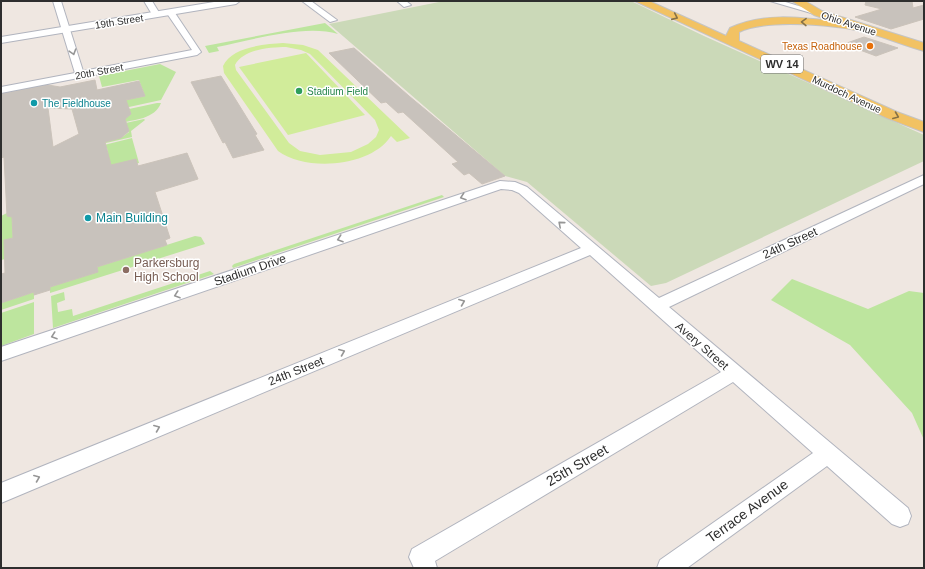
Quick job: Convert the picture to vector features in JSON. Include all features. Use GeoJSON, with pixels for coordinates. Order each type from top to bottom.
{"type":"FeatureCollection","features":[{"type":"Feature","properties":{"kind":"main road","name":"Murdoch Avenue"},"geometry":{"type":"LineString","coordinates":[[640,1],[924,127]]}},
{"type":"Feature","properties":{"kind":"main road"},"geometry":{"type":"LineString","coordinates":[[797,1],[818,13]]}},
{"type":"Feature","properties":{"kind":"main road","name":"Ohio Avenue"},"geometry":{"type":"LineString","coordinates":[[818,13],[924,47]]}},
{"type":"Feature","properties":{"kind":"main road"},"geometry":{"type":"LineString","coordinates":[[734,44],[732,36],[734,30],[745,25],[761,22],[813,22],[870,30]]}},
{"type":"Feature","properties":{"kind":"street"},"geometry":{"type":"LineString","coordinates":[[57,1],[80,75]]}},
{"type":"Feature","properties":{"kind":"street"},"geometry":{"type":"LineString","coordinates":[[148,1],[156,14]]}},
{"type":"Feature","properties":{"kind":"street","name":"19th Street"},"geometry":{"type":"LineString","coordinates":[[1,40],[236,1]]}},
{"type":"Feature","properties":{"kind":"street"},"geometry":{"type":"LineString","coordinates":[[306,1],[333,20]]}},
{"type":"Feature","properties":{"kind":"street","name":"Ohio Avenue"},"geometry":{"type":"LineString","coordinates":[[774,1],[818,13]]}},
{"type":"Feature","properties":{"kind":"street","name":"20th Street"},"geometry":{"type":"LineString","coordinates":[[1,90],[197,52],[170,12]]}},
{"type":"Feature","properties":{"kind":"street","name":"24th Street"},"geometry":{"type":"LineString","coordinates":[[656,306],[924,179]]}},
{"type":"Feature","properties":{"kind":"street","name":"Avery Street"},"geometry":{"type":"LineString","coordinates":[[500,185],[515,186],[523,190],[590,250],[900,516]]}},
{"type":"Feature","properties":{"kind":"street","name":"Stadium Drive"},"geometry":{"type":"LineString","coordinates":[[1,354],[500,185]]}},
{"type":"Feature","properties":{"kind":"street","name":"24th Street"},"geometry":{"type":"LineString","coordinates":[[1,492],[590,250]]}},
{"type":"Feature","properties":{"kind":"street","name":"25th Street"},"geometry":{"type":"LineString","coordinates":[[423,562],[734,374]]}},
{"type":"Feature","properties":{"kind":"street","name":"Terrace Avenue"},"geometry":{"type":"LineString","coordinates":[[668,568],[827,454]]}},
{"type":"Feature","properties":{"kind":"green space"},"geometry":{"type":"Polygon","coordinates":[[[444,1],[631,1],[704,36],[924,135],[924,161],[666,283],[651,286],[527,182],[505,176],[329,24],[444,1]]]}},
{"type":"Feature","properties":{"kind":"green space"},"geometry":{"type":"Polygon","coordinates":[[[325,23],[338,34],[325,31],[310,31],[278,34],[217,47],[219,51],[209,53],[205,46],[325,23]]]}},
{"type":"Feature","properties":{"kind":"green space"},"geometry":{"type":"Polygon","coordinates":[[[276,43],[303,45],[318,50],[410,138],[397,142],[391,136],[382,146],[369,154],[354,160],[338,163],[321,164],[305,162],[290,158],[278,151],[224,73],[223,66],[233,55],[241,51],[276,43]],[[286,47],[251,52],[244,55],[239,60],[235,65],[236,70],[289,143],[300,151],[320,155],[351,152],[368,144],[376,137],[379,130],[375,120],[310,54],[301,50],[286,47]]]}},
{"type":"Feature","properties":{"kind":"green space","name":"Stadium Field"},"geometry":{"type":"Polygon","coordinates":[[[306,53],[365,115],[288,135],[239,67],[306,53]]]}},
{"type":"Feature","properties":{"kind":"green space"},"geometry":{"type":"Polygon","coordinates":[[[160,64],[176,72],[161,100],[129,107],[113,106],[88,108],[145,96],[139,80],[102,87],[99,76],[160,64]]]}},
{"type":"Feature","properties":{"kind":"green space"},"geometry":{"type":"Polygon","coordinates":[[[161,103],[149,116],[119,123],[131,114],[129,109],[161,103]]]}},
{"type":"Feature","properties":{"kind":"green space"},"geometry":{"type":"Polygon","coordinates":[[[145,120],[131,131],[132,137],[106,143],[84,138],[121,138],[129,132],[127,126],[121,124],[145,120]]]}},
{"type":"Feature","properties":{"kind":"green space"},"geometry":{"type":"Polygon","coordinates":[[[132,138],[139,163],[104,167],[101,156],[108,154],[107,148],[87,153],[104,145],[132,138]]]}},
{"type":"Feature","properties":{"kind":"green space"},"geometry":{"type":"Polygon","coordinates":[[[442,195],[444,197],[233,268],[232,266],[234,264],[442,195]]]}},
{"type":"Feature","properties":{"kind":"green space"},"geometry":{"type":"Polygon","coordinates":[[[9,212],[7,215],[12,215],[13,238],[4,240],[10,258],[1,260],[1,216],[9,212]]]}},
{"type":"Feature","properties":{"kind":"green space"},"geometry":{"type":"Polygon","coordinates":[[[195,236],[201,237],[205,244],[50,293],[50,287],[97,272],[97,267],[195,236]]]}},
{"type":"Feature","properties":{"kind":"green space"},"geometry":{"type":"Polygon","coordinates":[[[210,271],[214,274],[53,328],[51,296],[64,292],[65,300],[57,303],[58,312],[72,309],[73,316],[210,271]]]}},
{"type":"Feature","properties":{"kind":"green space"},"geometry":{"type":"Polygon","coordinates":[[[792,279],[868,309],[909,291],[924,293],[924,440],[912,413],[850,345],[771,300],[792,279]]]}},
{"type":"Feature","properties":{"kind":"green space"},"geometry":{"type":"Polygon","coordinates":[[[34,292],[34,299],[1,310],[1,303],[34,292]]]}},
{"type":"Feature","properties":{"kind":"green space"},"geometry":{"type":"Polygon","coordinates":[[[34,302],[34,334],[1,346],[1,313],[34,302]]]}},
{"type":"Feature","properties":{"kind":"building"},"geometry":{"type":"Polygon","coordinates":[[[866,1],[912,1],[913,8],[924,5],[924,19],[891,29],[855,17],[882,9],[865,5],[866,1]]]}},
{"type":"Feature","properties":{"kind":"building","name":"Texas Roadhouse"},"geometry":{"type":"Polygon","coordinates":[[[864,37],[898,48],[876,56],[844,44],[864,37]]]}},
{"type":"Feature","properties":{"kind":"building"},"geometry":{"type":"Polygon","coordinates":[[[354,48],[505,176],[482,184],[469,173],[464,175],[452,164],[458,162],[403,112],[398,113],[386,102],[381,103],[329,53],[354,48]]]}},
{"type":"Feature","properties":{"kind":"building"},"geometry":{"type":"Polygon","coordinates":[[[221,76],[257,134],[255,135],[264,150],[233,158],[225,142],[223,143],[191,82],[221,76]]]}},
{"type":"Feature","properties":{"kind":"building","name":"Main Building"},"geometry":{"type":"Polygon","coordinates":[[[95,80],[97,90],[139,81],[145,96],[126,100],[131,114],[125,119],[129,131],[121,138],[105,142],[111,165],[136,159],[138,166],[187,153],[198,179],[155,192],[170,238],[165,240],[167,245],[97,267],[98,272],[50,287],[50,290],[34,295],[34,292],[1,303],[1,274],[5,273],[4,240],[13,238],[12,217],[7,216],[4,157],[1,158],[1,94],[48,85],[60,87],[95,80]],[[48,108],[53,147],[79,134],[72,109],[48,108]]]}},
{"type":"Feature","properties":{"kind":"place","name":"Texas Roadhouse"},"geometry":{"type":"Point","coordinates":[870,46]}},
{"type":"Feature","properties":{"kind":"place","name":"Stadium Field"},"geometry":{"type":"Point","coordinates":[299,91]}},
{"type":"Feature","properties":{"kind":"place","name":"The Fieldhouse"},"geometry":{"type":"Point","coordinates":[34,103]}},
{"type":"Feature","properties":{"kind":"place","name":"Main Building"},"geometry":{"type":"Point","coordinates":[88,218]}},
{"type":"Feature","properties":{"kind":"place","name":"Parkersburg High School"},"geometry":{"type":"Point","coordinates":[126,270]}}]}
